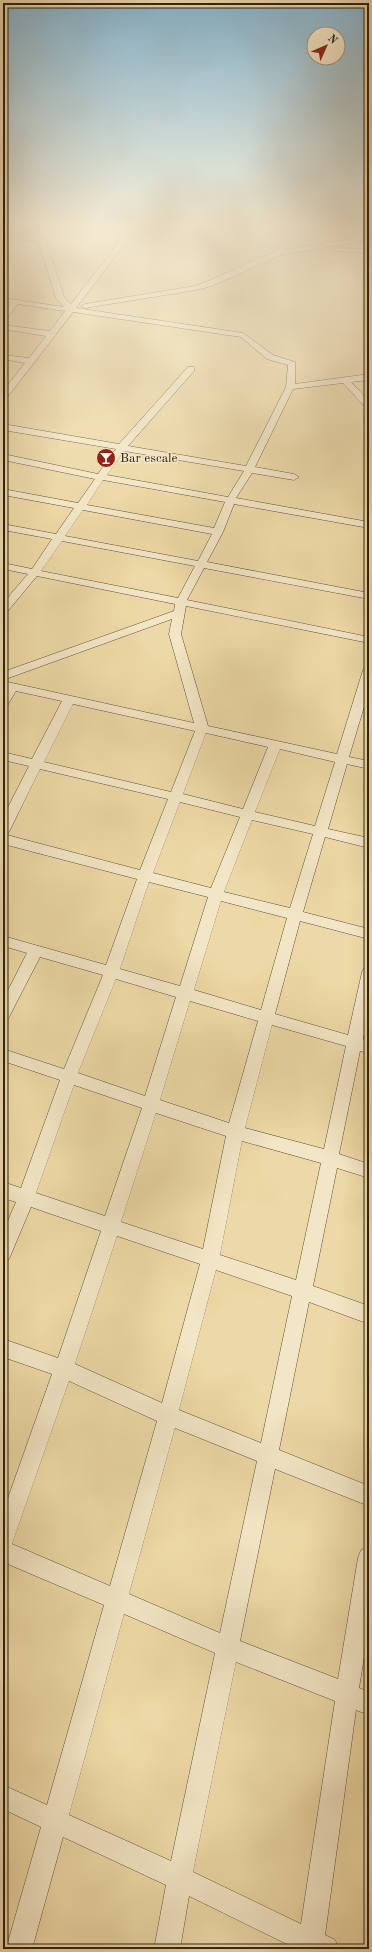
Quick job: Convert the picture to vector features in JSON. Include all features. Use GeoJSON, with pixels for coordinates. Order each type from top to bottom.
{"type":"FeatureCollection","features":[{"type":"Feature","properties":{"kind":"street"},"geometry":{"type":"LineString","coordinates":[[3,398],[63,319]]}},
{"type":"Feature","properties":{"kind":"street"},"geometry":{"type":"LineString","coordinates":[[3,1253],[26,1198],[69,1077],[111,973],[144,878],[202,728],[175,634],[180,608],[218,532],[231,499],[249,470],[290,387],[292,364],[270,357],[243,335],[138,319]]}},
{"type":"Feature","properties":{"kind":"street"},"geometry":{"type":"LineString","coordinates":[[3,327],[52,334]]}},
{"type":"Feature","properties":{"kind":"street"},"geometry":{"type":"LineString","coordinates":[[3,357],[32,362]]}},
{"type":"Feature","properties":{"kind":"street"},"geometry":{"type":"LineString","coordinates":[[3,610],[35,572],[121,448],[191,369]]}},
{"type":"Feature","properties":{"kind":"street"},"geometry":{"type":"LineString","coordinates":[[290,387],[369,377]]}},
{"type":"Feature","properties":{"kind":"street"},"geometry":{"type":"LineString","coordinates":[[345,380],[369,406]]}},
{"type":"Feature","properties":{"kind":"street"},"geometry":{"type":"LineString","coordinates":[[3,427],[294,477]]}},
{"type":"Feature","properties":{"kind":"street"},"geometry":{"type":"LineString","coordinates":[[3,457],[101,477],[231,499],[369,525]]}},
{"type":"Feature","properties":{"kind":"street"},"geometry":{"type":"LineString","coordinates":[[3,492],[218,532]]}},
{"type":"Feature","properties":{"kind":"street"},"geometry":{"type":"LineString","coordinates":[[3,527],[369,596]]}},
{"type":"Feature","properties":{"kind":"street"},"geometry":{"type":"LineString","coordinates":[[3,566],[35,572],[180,608],[369,640]]}},
{"type":"Feature","properties":{"kind":"street"},"geometry":{"type":"LineString","coordinates":[[3,676],[180,608]]}},
{"type":"Feature","properties":{"kind":"street"},"geometry":{"type":"LineString","coordinates":[[19,1949],[56,1821],[210,1260],[235,1132],[319,831],[342,759],[365,696],[369,670]]}},
{"type":"Feature","properties":{"kind":"street"},"geometry":{"type":"LineString","coordinates":[[3,703],[8,686],[369,765]]}},
{"type":"Feature","properties":{"kind":"street"},"geometry":{"type":"LineString","coordinates":[[3,830],[69,699]]}},
{"type":"Feature","properties":{"kind":"street"},"geometry":{"type":"LineString","coordinates":[[3,1541],[64,1369],[186,995],[216,894],[275,744]]}},
{"type":"Feature","properties":{"kind":"street"},"geometry":{"type":"LineString","coordinates":[[3,756],[369,842]]}},
{"type":"Feature","properties":{"kind":"street"},"geometry":{"type":"LineString","coordinates":[[3,839],[144,878],[216,894],[369,934]]}},
{"type":"Feature","properties":{"kind":"street"},"geometry":{"type":"LineString","coordinates":[[3,941],[362,1045]]}},
{"type":"Feature","properties":{"kind":"street"},"geometry":{"type":"LineString","coordinates":[[3,1015],[36,951]]}},
{"type":"Feature","properties":{"kind":"street"},"geometry":{"type":"LineString","coordinates":[[167,1949],[179,1878],[301,1290],[330,1158],[362,1045],[369,972]]}},
{"type":"Feature","properties":{"kind":"street"},"geometry":{"type":"LineString","coordinates":[[3,1055],[235,1132],[330,1158],[369,1171]]}},
{"type":"Feature","properties":{"kind":"street"},"geometry":{"type":"LineString","coordinates":[[3,1190],[301,1290],[369,1315]]}},
{"type":"Feature","properties":{"kind":"street"},"geometry":{"type":"LineString","coordinates":[[3,1348],[64,1369],[168,1416],[267,1454],[369,1496]]}},
{"type":"Feature","properties":{"kind":"street"},"geometry":{"type":"LineString","coordinates":[[3,1551],[227,1647],[369,1704]]}},
{"type":"Feature","properties":{"kind":"street"},"geometry":{"type":"LineString","coordinates":[[3,1797],[179,1878],[316,1946],[346,1694],[369,1558]]}},
{"type":"Feature","properties":{"kind":"place","name":"Bar escale"},"geometry":{"type":"Point","coordinates":[106,458]}}]}
